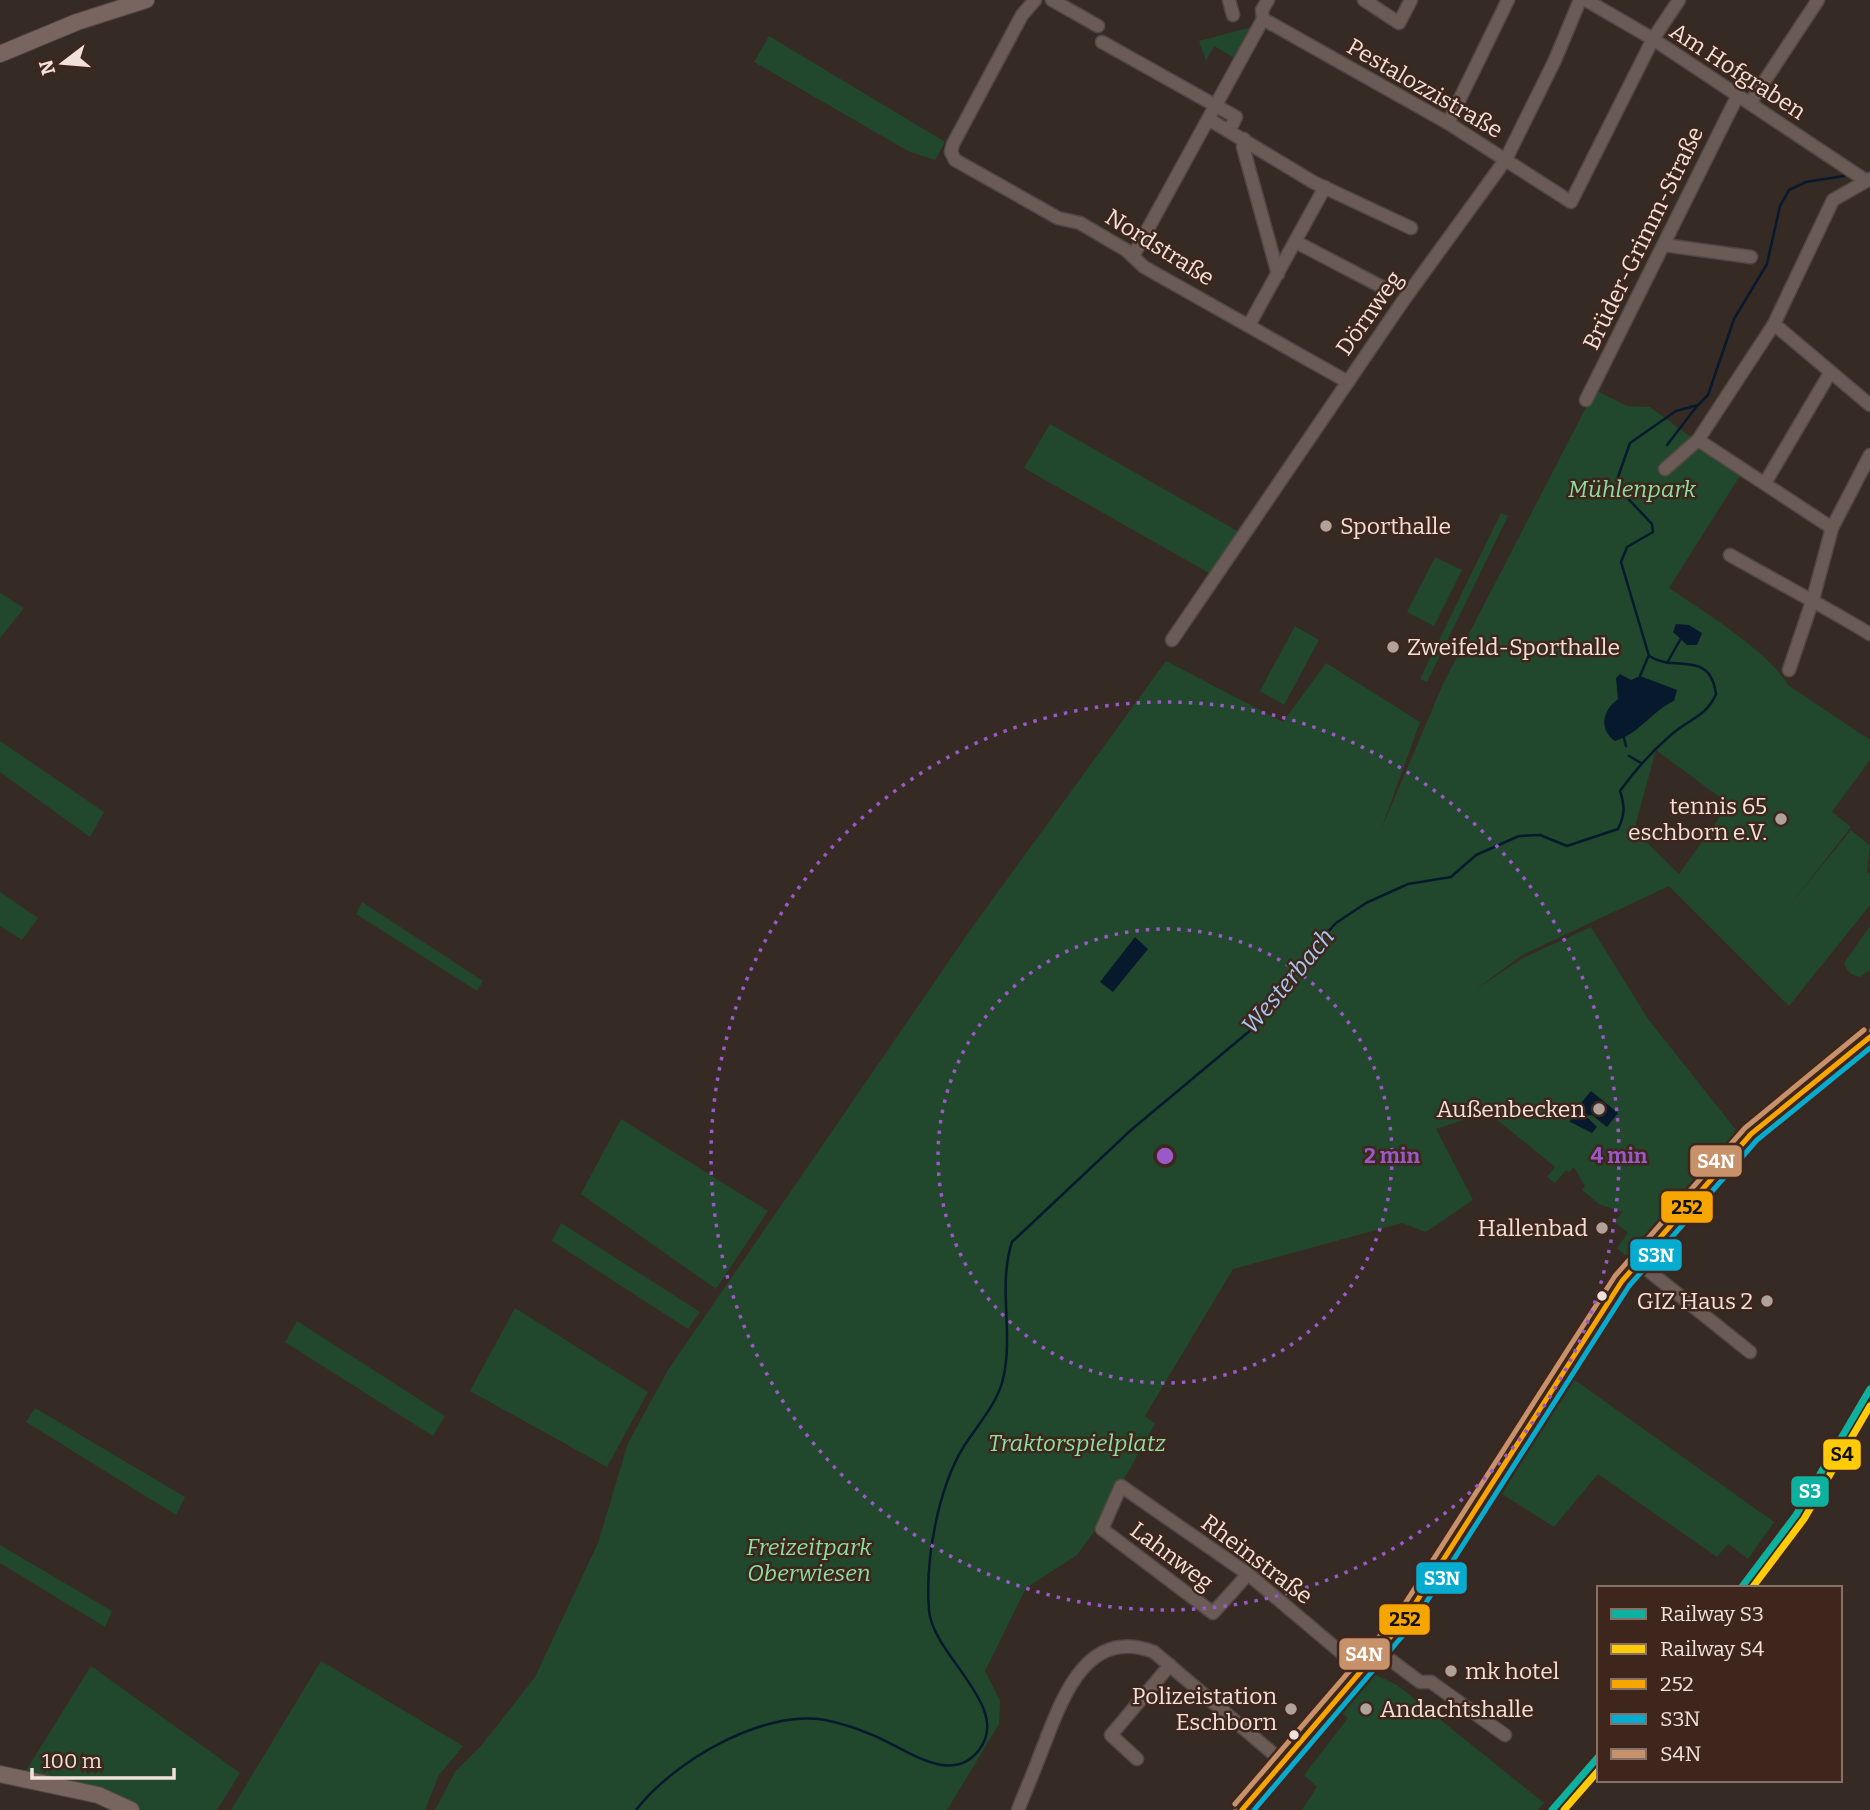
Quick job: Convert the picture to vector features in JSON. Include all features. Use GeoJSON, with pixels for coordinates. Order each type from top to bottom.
{"type":"FeatureCollection","features":[{"type":"Feature","properties":{"kind":"street"},"geometry":{"type":"LineString","coordinates":[[0,54],[85,19],[146,0]]}},
{"type":"Feature","properties":{"kind":"street","name":"Nordstraße"},"geometry":{"type":"LineString","coordinates":[[1035,0],[1021,15],[951,152],[958,163],[1058,218],[1080,223],[1133,256],[1144,267],[1348,382]]}},
{"type":"Feature","properties":{"kind":"street"},"geometry":{"type":"LineString","coordinates":[[1052,0],[1098,26]]}},
{"type":"Feature","properties":{"kind":"street"},"geometry":{"type":"LineString","coordinates":[[1229,0],[1233,15]]}},
{"type":"Feature","properties":{"kind":"street"},"geometry":{"type":"LineString","coordinates":[[1364,0],[1399,23],[1411,0]]}},
{"type":"Feature","properties":{"kind":"street"},"geometry":{"type":"LineString","coordinates":[[1448,123],[1508,0]]}},
{"type":"Feature","properties":{"kind":"street","name":"Dörnweg"},"geometry":{"type":"LineString","coordinates":[[1172,640],[1348,382],[1506,159],[1555,60],[1580,0]]}},
{"type":"Feature","properties":{"kind":"street","name":"Am Hofgraben"},"geometry":{"type":"LineString","coordinates":[[1586,0],[1653,39],[1860,176]]}},
{"type":"Feature","properties":{"kind":"street"},"geometry":{"type":"LineString","coordinates":[[1653,39],[1679,0]]}},
{"type":"Feature","properties":{"kind":"street"},"geometry":{"type":"LineString","coordinates":[[1750,103],[1818,0]]}},
{"type":"Feature","properties":{"kind":"street"},"geometry":{"type":"LineString","coordinates":[[1133,256],[1210,120],[1264,10]]}},
{"type":"Feature","properties":{"kind":"street","name":"Pestalozzistraße"},"geometry":{"type":"LineString","coordinates":[[1264,10],[1571,202],[1653,39]]}},
{"type":"Feature","properties":{"kind":"street"},"geometry":{"type":"LineString","coordinates":[[1102,42],[1236,117],[1229,131]]}},
{"type":"Feature","properties":{"kind":"street","name":"Brüder-Grimm-Straße"},"geometry":{"type":"LineString","coordinates":[[1586,400],[1738,95]]}},
{"type":"Feature","properties":{"kind":"street"},"geometry":{"type":"LineString","coordinates":[[1210,120],[1325,187],[1411,228]]}},
{"type":"Feature","properties":{"kind":"street"},"geometry":{"type":"LineString","coordinates":[[1244,139],[1243,148],[1278,274]]}},
{"type":"Feature","properties":{"kind":"street"},"geometry":{"type":"LineString","coordinates":[[1665,469],[1698,440],[1774,324],[1833,200],[1860,176]]}},
{"type":"Feature","properties":{"kind":"street"},"geometry":{"type":"LineString","coordinates":[[1249,325],[1325,187]]}},
{"type":"Feature","properties":{"kind":"street"},"geometry":{"type":"LineString","coordinates":[[1296,242],[1384,288]]}},
{"type":"Feature","properties":{"kind":"street"},"geometry":{"type":"LineString","coordinates":[[1664,245],[1751,257]]}},
{"type":"Feature","properties":{"kind":"street"},"geometry":{"type":"LineString","coordinates":[[1774,324],[1870,405]]}},
{"type":"Feature","properties":{"kind":"street"},"geometry":{"type":"LineString","coordinates":[[1765,483],[1830,373]]}},
{"type":"Feature","properties":{"kind":"street"},"geometry":{"type":"LineString","coordinates":[[1698,440],[1832,528]]}},
{"type":"Feature","properties":{"kind":"street"},"geometry":{"type":"LineString","coordinates":[[1789,670],[1813,599],[1832,528],[1870,455]]}},
{"type":"Feature","properties":{"kind":"street"},"geometry":{"type":"LineString","coordinates":[[1730,555],[1798,594],[1813,599],[1870,634]]}},
{"type":"Feature","properties":{"kind":"street"},"geometry":{"type":"LineString","coordinates":[[1241,1810],[1380,1652],[1463,1532],[1607,1299],[1751,1134],[1870,1037]]}},
{"type":"Feature","properties":{"kind":"street"},"geometry":{"type":"LineString","coordinates":[[1639,1264],[1750,1352]]}},
{"type":"Feature","properties":{"kind":"street","name":"Rheinstraße"},"geometry":{"type":"LineString","coordinates":[[1121,1486],[1248,1574],[1363,1671]]}},
{"type":"Feature","properties":{"kind":"street","name":"Lahnweg"},"geometry":{"type":"LineString","coordinates":[[1121,1486],[1102,1529],[1213,1613],[1248,1574]]}},
{"type":"Feature","properties":{"kind":"street"},"geometry":{"type":"LineString","coordinates":[[1018,1810],[1060,1702],[1082,1666],[1105,1652],[1135,1645],[1154,1653],[1170,1665],[1283,1762]]}},
{"type":"Feature","properties":{"kind":"street"},"geometry":{"type":"LineString","coordinates":[[1380,1652],[1420,1682],[1431,1682],[1505,1735]]}},
{"type":"Feature","properties":{"kind":"street"},"geometry":{"type":"LineString","coordinates":[[1137,1759],[1111,1735],[1170,1665]]}},
{"type":"Feature","properties":{"kind":"street"},"geometry":{"type":"LineString","coordinates":[[0,1774],[98,1796],[131,1810]]}},
{"type":"Feature","properties":{"kind":"green space"},"geometry":{"type":"Polygon","coordinates":[[[1252,27],[1236,59],[1214,46],[1206,61],[1199,41],[1252,27]]]}},
{"type":"Feature","properties":{"kind":"green space"},"geometry":{"type":"Polygon","coordinates":[[[769,36],[945,142],[935,160],[908,151],[754,62],[769,36]]]}},
{"type":"Feature","properties":{"kind":"green space","name":"Freizeitpark Oberwiesen"},"geometry":{"type":"Polygon","coordinates":[[[1595,390],[1627,406],[1650,407],[1741,474],[1669,588],[1750,645],[1788,685],[1870,740],[1870,760],[1832,812],[1851,827],[1790,905],[1851,830],[1870,846],[1867,872],[1870,874],[1870,905],[1789,1006],[1669,886],[1522,955],[1475,990],[1523,958],[1591,927],[1648,1019],[1736,1130],[1720,1153],[1626,1256],[1617,1248],[1628,1233],[1615,1222],[1622,1212],[1599,1204],[1582,1190],[1585,1186],[1574,1167],[1569,1172],[1566,1170],[1555,1183],[1547,1177],[1555,1167],[1490,1114],[1522,1101],[1436,1129],[1473,1200],[1426,1232],[1402,1223],[1233,1269],[1145,1416],[1155,1424],[1096,1529],[1077,1555],[1026,1588],[985,1671],[1000,1701],[999,1724],[947,1810],[435,1810],[455,1772],[481,1746],[535,1677],[598,1543],[628,1443],[668,1370],[973,926],[1166,661],[1283,722],[1326,663],[1420,722],[1381,830],[1443,684],[1595,390]],[[1656,750],[1634,830],[1679,874],[1729,804],[1656,750]]]}},
{"type":"Feature","properties":{"kind":"green space"},"geometry":{"type":"Polygon","coordinates":[[[1050,424],[1239,532],[1209,573],[1024,468],[1050,424]]]}},
{"type":"Feature","properties":{"kind":"green space"},"geometry":{"type":"Polygon","coordinates":[[[1501,513],[1508,516],[1427,682],[1420,679],[1501,513]]]}},
{"type":"Feature","properties":{"kind":"green space"},"geometry":{"type":"Polygon","coordinates":[[[1435,557],[1462,570],[1434,626],[1407,612],[1435,557]]]}},
{"type":"Feature","properties":{"kind":"green space"},"geometry":{"type":"Polygon","coordinates":[[[0,593],[24,608],[0,638],[0,593]]]}},
{"type":"Feature","properties":{"kind":"green space"},"geometry":{"type":"Polygon","coordinates":[[[1295,626],[1319,640],[1284,705],[1260,691],[1295,626]]]}},
{"type":"Feature","properties":{"kind":"green space"},"geometry":{"type":"Polygon","coordinates":[[[0,741],[104,812],[90,837],[0,772],[0,741]]]}},
{"type":"Feature","properties":{"kind":"green space"},"geometry":{"type":"Polygon","coordinates":[[[0,892],[38,918],[22,940],[0,926],[0,892]]]}},
{"type":"Feature","properties":{"kind":"green space"},"geometry":{"type":"Polygon","coordinates":[[[362,902],[483,981],[477,991],[356,914],[362,902]]]}},
{"type":"Feature","properties":{"kind":"green space"},"geometry":{"type":"Polygon","coordinates":[[[1870,926],[1870,970],[1860,977],[1850,973],[1844,963],[1870,926]]]}},
{"type":"Feature","properties":{"kind":"green space"},"geometry":{"type":"Polygon","coordinates":[[[621,1119],[768,1211],[716,1289],[581,1194],[621,1119]]]}},
{"type":"Feature","properties":{"kind":"green space"},"geometry":{"type":"Polygon","coordinates":[[[561,1223],[700,1312],[688,1329],[552,1241],[561,1223]]]}},
{"type":"Feature","properties":{"kind":"green space"},"geometry":{"type":"Polygon","coordinates":[[[515,1308],[648,1392],[607,1467],[470,1391],[515,1308]]]}},
{"type":"Feature","properties":{"kind":"green space"},"geometry":{"type":"Polygon","coordinates":[[[297,1321],[445,1416],[433,1436],[285,1342],[297,1321]]]}},
{"type":"Feature","properties":{"kind":"green space"},"geometry":{"type":"Polygon","coordinates":[[[1572,1378],[1774,1522],[1748,1559],[1728,1544],[1717,1557],[1598,1474],[1554,1527],[1502,1494],[1572,1378]]]}},
{"type":"Feature","properties":{"kind":"green space"},"geometry":{"type":"Polygon","coordinates":[[[35,1408],[185,1497],[176,1515],[26,1422],[35,1408]]]}},
{"type":"Feature","properties":{"kind":"green space"},"geometry":{"type":"Polygon","coordinates":[[[0,1545],[112,1611],[105,1627],[0,1563],[0,1545]]]}},
{"type":"Feature","properties":{"kind":"green space"},"geometry":{"type":"Polygon","coordinates":[[[321,1661],[463,1746],[439,1775],[425,1810],[231,1810],[321,1661]]]}},
{"type":"Feature","properties":{"kind":"green space"},"geometry":{"type":"Polygon","coordinates":[[[91,1666],[240,1773],[217,1810],[138,1810],[24,1774],[91,1666]]]}},
{"type":"Feature","properties":{"kind":"green space"},"geometry":{"type":"Polygon","coordinates":[[[1370,1672],[1397,1685],[1544,1803],[1538,1810],[1302,1810],[1317,1787],[1304,1775],[1348,1718],[1338,1710],[1370,1672]]]}},
{"type":"Feature","properties":{"kind":"water"},"geometry":{"type":"Polygon","coordinates":[[[1676,624],[1689,625],[1702,633],[1697,645],[1687,645],[1673,632],[1676,624]]]}},
{"type":"Feature","properties":{"kind":"water"},"geometry":{"type":"Polygon","coordinates":[[[1620,674],[1631,680],[1640,676],[1677,690],[1674,701],[1624,738],[1615,741],[1606,731],[1604,720],[1618,699],[1616,678],[1620,674]]]}},
{"type":"Feature","properties":{"kind":"water"},"geometry":{"type":"Polygon","coordinates":[[[1135,937],[1148,949],[1113,992],[1100,982],[1135,937]]]}},
{"type":"Feature","properties":{"kind":"water","name":"Außenbecken"},"geometry":{"type":"Polygon","coordinates":[[[1591,1091],[1618,1113],[1607,1127],[1592,1115],[1586,1116],[1597,1127],[1592,1133],[1570,1122],[1571,1115],[1591,1091]]]}},
{"type":"Feature","properties":{"kind":"waterway","name":"Westerbach"},"geometry":{"type":"LineString","coordinates":[[636,1810],[672,1774],[695,1758],[747,1731],[774,1723],[800,1719],[825,1720],[865,1732],[940,1765],[967,1761],[979,1750],[987,1733],[986,1716],[979,1699],[933,1627],[929,1610],[929,1569],[935,1525],[947,1482],[964,1446],[990,1408],[1002,1383],[1007,1348],[1006,1277],[1012,1242],[1131,1130],[1258,1024],[1312,949],[1336,923],[1366,903],[1408,884],[1451,877],[1476,855],[1519,836],[1540,835],[1567,846],[1618,829],[1624,810],[1620,791],[1651,754],[1672,734],[1703,712],[1716,694],[1707,671],[1690,664],[1659,661],[1649,656],[1621,562],[1627,547],[1653,532],[1652,524],[1618,488],[1618,477],[1630,443],[1676,411],[1698,405],[1708,395],[1734,319],[1767,264],[1780,206],[1789,190],[1806,182],[1844,176]]}},
{"type":"Feature","properties":{"kind":"waterway"},"geometry":{"type":"LineString","coordinates":[[1667,445],[1697,406]]}},
{"type":"Feature","properties":{"kind":"waterway"},"geometry":{"type":"LineString","coordinates":[[1667,663],[1680,640]]}},
{"type":"Feature","properties":{"kind":"waterway"},"geometry":{"type":"LineString","coordinates":[[1640,676],[1648,657]]}},
{"type":"Feature","properties":{"kind":"waterway"},"geometry":{"type":"LineString","coordinates":[[1624,738],[1626,746]]}},
{"type":"Feature","properties":{"kind":"waterway"},"geometry":{"type":"LineString","coordinates":[[1629,756],[1641,763]]}},
{"type":"Feature","properties":{"kind":"rail line","name":"S3"},"geometry":{"type":"LineString","coordinates":[[1743,1586],[1796,1515],[1870,1389]]}},
{"type":"Feature","properties":{"kind":"rail line","name":"S4"},"geometry":{"type":"LineString","coordinates":[[1754,1586],[1804,1519],[1870,1406]]}},
{"type":"Feature","properties":{"kind":"rail line","name":"S3"},"geometry":{"type":"LineString","coordinates":[[1552,1810],[1597,1758]]}},
{"type":"Feature","properties":{"kind":"rail line","name":"S4"},"geometry":{"type":"LineString","coordinates":[[1564,1810],[1597,1772]]}},
{"type":"Feature","properties":{"kind":"transit line","name":"S4N"},"geometry":{"type":"LineString","coordinates":[[1235,1804],[1397,1616],[1615,1276],[1745,1128],[1864,1030]]}},
{"type":"Feature","properties":{"kind":"transit line","name":"252"},"geometry":{"type":"LineString","coordinates":[[1242,1810],[1404,1621],[1622,1281],[1751,1134],[1870,1037]]}},
{"type":"Feature","properties":{"kind":"transit line","name":"S3N"},"geometry":{"type":"LineString","coordinates":[[1254,1810],[1411,1626],[1629,1286],[1757,1140],[1870,1048]]}},
{"type":"Feature","properties":{"kind":"place","name":"Sporthalle"},"geometry":{"type":"Point","coordinates":[1326,526]}},
{"type":"Feature","properties":{"kind":"place","name":"Zweifeld-Sporthalle"},"geometry":{"type":"Point","coordinates":[1393,647]}},
{"type":"Feature","properties":{"kind":"place","name":"tennis 65 eschborn e.V."},"geometry":{"type":"Point","coordinates":[1781,819]}},
{"type":"Feature","properties":{"kind":"place","name":"Außenbecken"},"geometry":{"type":"Point","coordinates":[1599,1109]}},
{"type":"Feature","properties":{"kind":"place","name":"Hallenbad"},"geometry":{"type":"Point","coordinates":[1602,1228]}},
{"type":"Feature","properties":{"kind":"place","name":"GIZ Haus 2"},"geometry":{"type":"Point","coordinates":[1767,1301]}},
{"type":"Feature","properties":{"kind":"place","name":"mk hotel"},"geometry":{"type":"Point","coordinates":[1451,1671]}},
{"type":"Feature","properties":{"kind":"place","name":"Polizeistation Eschborn"},"geometry":{"type":"Point","coordinates":[1291,1709]}},
{"type":"Feature","properties":{"kind":"place","name":"Andachtshalle"},"geometry":{"type":"Point","coordinates":[1366,1709]}},
{"type":"Feature","properties":{"kind":"park label","name":"Mühlenpark"},"geometry":{"type":"Point","coordinates":[1632,489]}},
{"type":"Feature","properties":{"kind":"park label","name":"Traktorspielplatz"},"geometry":{"type":"Point","coordinates":[1077,1443]}}]}
